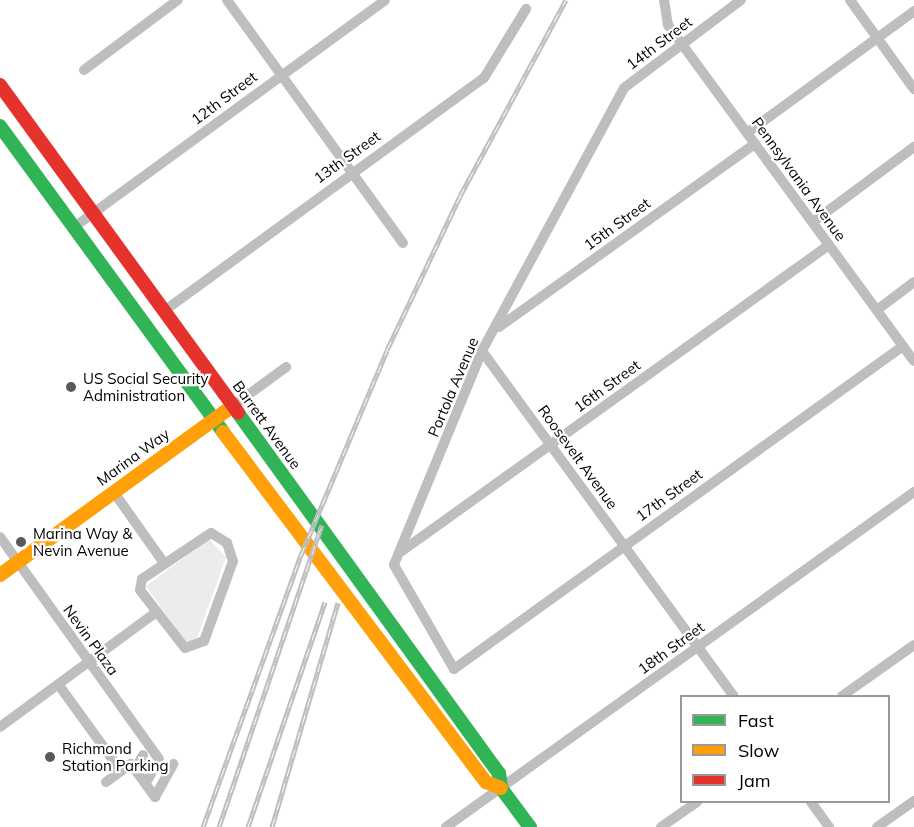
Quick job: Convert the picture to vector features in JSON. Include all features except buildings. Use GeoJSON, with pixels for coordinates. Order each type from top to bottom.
{"type":"FeatureCollection","features":[{"type":"Feature","properties":{"kind":"main road","name":"Barrett Avenue"},"geometry":{"type":"LineString","coordinates":[[0,86],[87,217],[164,311],[499,773],[501,788],[530,827]]}},
{"type":"Feature","properties":{"kind":"main road","name":"Barrett Avenue"},"geometry":{"type":"LineString","coordinates":[[0,126],[214,419],[486,782],[501,788]]}},
{"type":"Feature","properties":{"kind":"main road","name":"Marina Way"},"geometry":{"type":"LineString","coordinates":[[0,575],[233,406]]}},
{"type":"Feature","properties":{"kind":"street"},"geometry":{"type":"LineString","coordinates":[[84,70],[178,0]]}},
{"type":"Feature","properties":{"kind":"street"},"geometry":{"type":"LineString","coordinates":[[227,0],[403,243]]}},
{"type":"Feature","properties":{"kind":"street","name":"12th Street"},"geometry":{"type":"LineString","coordinates":[[87,217],[385,0]]}},
{"type":"Feature","properties":{"kind":"street","name":"Pennsylvania Avenue"},"geometry":{"type":"LineString","coordinates":[[664,0],[662,13],[682,44],[914,362]]}},
{"type":"Feature","properties":{"kind":"street","name":"14th Street"},"geometry":{"type":"LineString","coordinates":[[624,88],[741,0]]}},
{"type":"Feature","properties":{"kind":"street"},"geometry":{"type":"LineString","coordinates":[[850,0],[914,89]]}},
{"type":"Feature","properties":{"kind":"street","name":"13th Street"},"geometry":{"type":"LineString","coordinates":[[164,311],[484,78],[526,9]]}},
{"type":"Feature","properties":{"kind":"street"},"geometry":{"type":"LineString","coordinates":[[747,133],[914,11]]}},
{"type":"Feature","properties":{"kind":"street","name":"Portola Avenue"},"geometry":{"type":"LineString","coordinates":[[454,669],[394,565],[482,351],[497,329],[624,88]]}},
{"type":"Feature","properties":{"kind":"street","name":"15th Street"},"geometry":{"type":"LineString","coordinates":[[497,329],[755,144]]}},
{"type":"Feature","properties":{"kind":"street"},"geometry":{"type":"LineString","coordinates":[[813,222],[914,147]]}},
{"type":"Feature","properties":{"kind":"street","name":"16th Street"},"geometry":{"type":"LineString","coordinates":[[401,552],[829,245]]}},
{"type":"Feature","properties":{"kind":"street"},"geometry":{"type":"LineString","coordinates":[[876,310],[914,282]]}},
{"type":"Feature","properties":{"kind":"street","name":"17th Street"},"geometry":{"type":"LineString","coordinates":[[454,669],[903,346]]}},
{"type":"Feature","properties":{"kind":"street","name":"Roosevelt Avenue"},"geometry":{"type":"LineString","coordinates":[[482,351],[733,695]]}},
{"type":"Feature","properties":{"kind":"street","name":"Marina Way"},"geometry":{"type":"LineString","coordinates":[[233,406],[286,367]]}},
{"type":"Feature","properties":{"kind":"street"},"geometry":{"type":"LineString","coordinates":[[113,491],[164,563]]}},
{"type":"Feature","properties":{"kind":"street","name":"18th Street"},"geometry":{"type":"LineString","coordinates":[[446,827],[914,492]]}},
{"type":"Feature","properties":{"kind":"street"},"geometry":{"type":"LineString","coordinates":[[211,533],[234,553],[204,641],[196,647],[178,643],[140,590],[142,579],[164,563],[211,533]]}},
{"type":"Feature","properties":{"kind":"street","name":"Nevin Plaza"},"geometry":{"type":"LineString","coordinates":[[0,537],[89,662],[146,751],[157,763]]}},
{"type":"Feature","properties":{"kind":"street"},"geometry":{"type":"LineString","coordinates":[[0,727],[155,613]]}},
{"type":"Feature","properties":{"kind":"street"},"geometry":{"type":"LineString","coordinates":[[844,695],[914,645]]}},
{"type":"Feature","properties":{"kind":"street"},"geometry":{"type":"LineString","coordinates":[[58,684],[121,771]]}},
{"type":"Feature","properties":{"kind":"street"},"geometry":{"type":"LineString","coordinates":[[135,769],[146,751]]}},
{"type":"Feature","properties":{"kind":"street"},"geometry":{"type":"LineString","coordinates":[[106,782],[131,764],[155,797],[174,764],[157,763],[146,783]]}},
{"type":"Feature","properties":{"kind":"street"},"geometry":{"type":"LineString","coordinates":[[877,827],[914,801]]}},
{"type":"Feature","properties":{"kind":"street"},"geometry":{"type":"LineString","coordinates":[[661,827],[694,803]]}},
{"type":"Feature","properties":{"kind":"street"},"geometry":{"type":"LineString","coordinates":[[812,803],[829,827]]}},
{"type":"Feature","properties":{"kind":"shaded area"},"geometry":{"type":"Polygon","coordinates":[[[209,539],[226,557],[197,638],[186,643],[146,586],[209,539]]]}},
{"type":"Feature","properties":{"kind":"railway"},"geometry":{"type":"LineString","coordinates":[[203,827],[301,555],[387,350],[460,196],[566,0]]}},
{"type":"Feature","properties":{"kind":"railway"},"geometry":{"type":"LineString","coordinates":[[219,827],[322,525]]}},
{"type":"Feature","properties":{"kind":"railway"},"geometry":{"type":"LineString","coordinates":[[248,827],[325,602]]}},
{"type":"Feature","properties":{"kind":"railway"},"geometry":{"type":"LineString","coordinates":[[272,827],[338,603]]}},
{"type":"Feature","properties":{"kind":"traffic: fast"},"geometry":{"type":"LineString","coordinates":[[0,126],[223,432]]}},
{"type":"Feature","properties":{"kind":"traffic: fast"},"geometry":{"type":"LineString","coordinates":[[238,413],[499,773],[501,788],[530,827]]}},
{"type":"Feature","properties":{"kind":"traffic: slow"},"geometry":{"type":"LineString","coordinates":[[0,575],[233,406]]}},
{"type":"Feature","properties":{"kind":"traffic: slow"},"geometry":{"type":"LineString","coordinates":[[223,432],[486,782],[501,788]]}},
{"type":"Feature","properties":{"kind":"traffic: jam"},"geometry":{"type":"LineString","coordinates":[[0,85],[238,413]]}},
{"type":"Feature","properties":{"kind":"place","name":"US Social Security Administration"},"geometry":{"type":"Point","coordinates":[71,387]}},
{"type":"Feature","properties":{"kind":"place","name":"Marina Way & Nevin Avenue"},"geometry":{"type":"Point","coordinates":[21,542]}},
{"type":"Feature","properties":{"kind":"place","name":"Richmond Station Parking"},"geometry":{"type":"Point","coordinates":[50,757]}}]}
